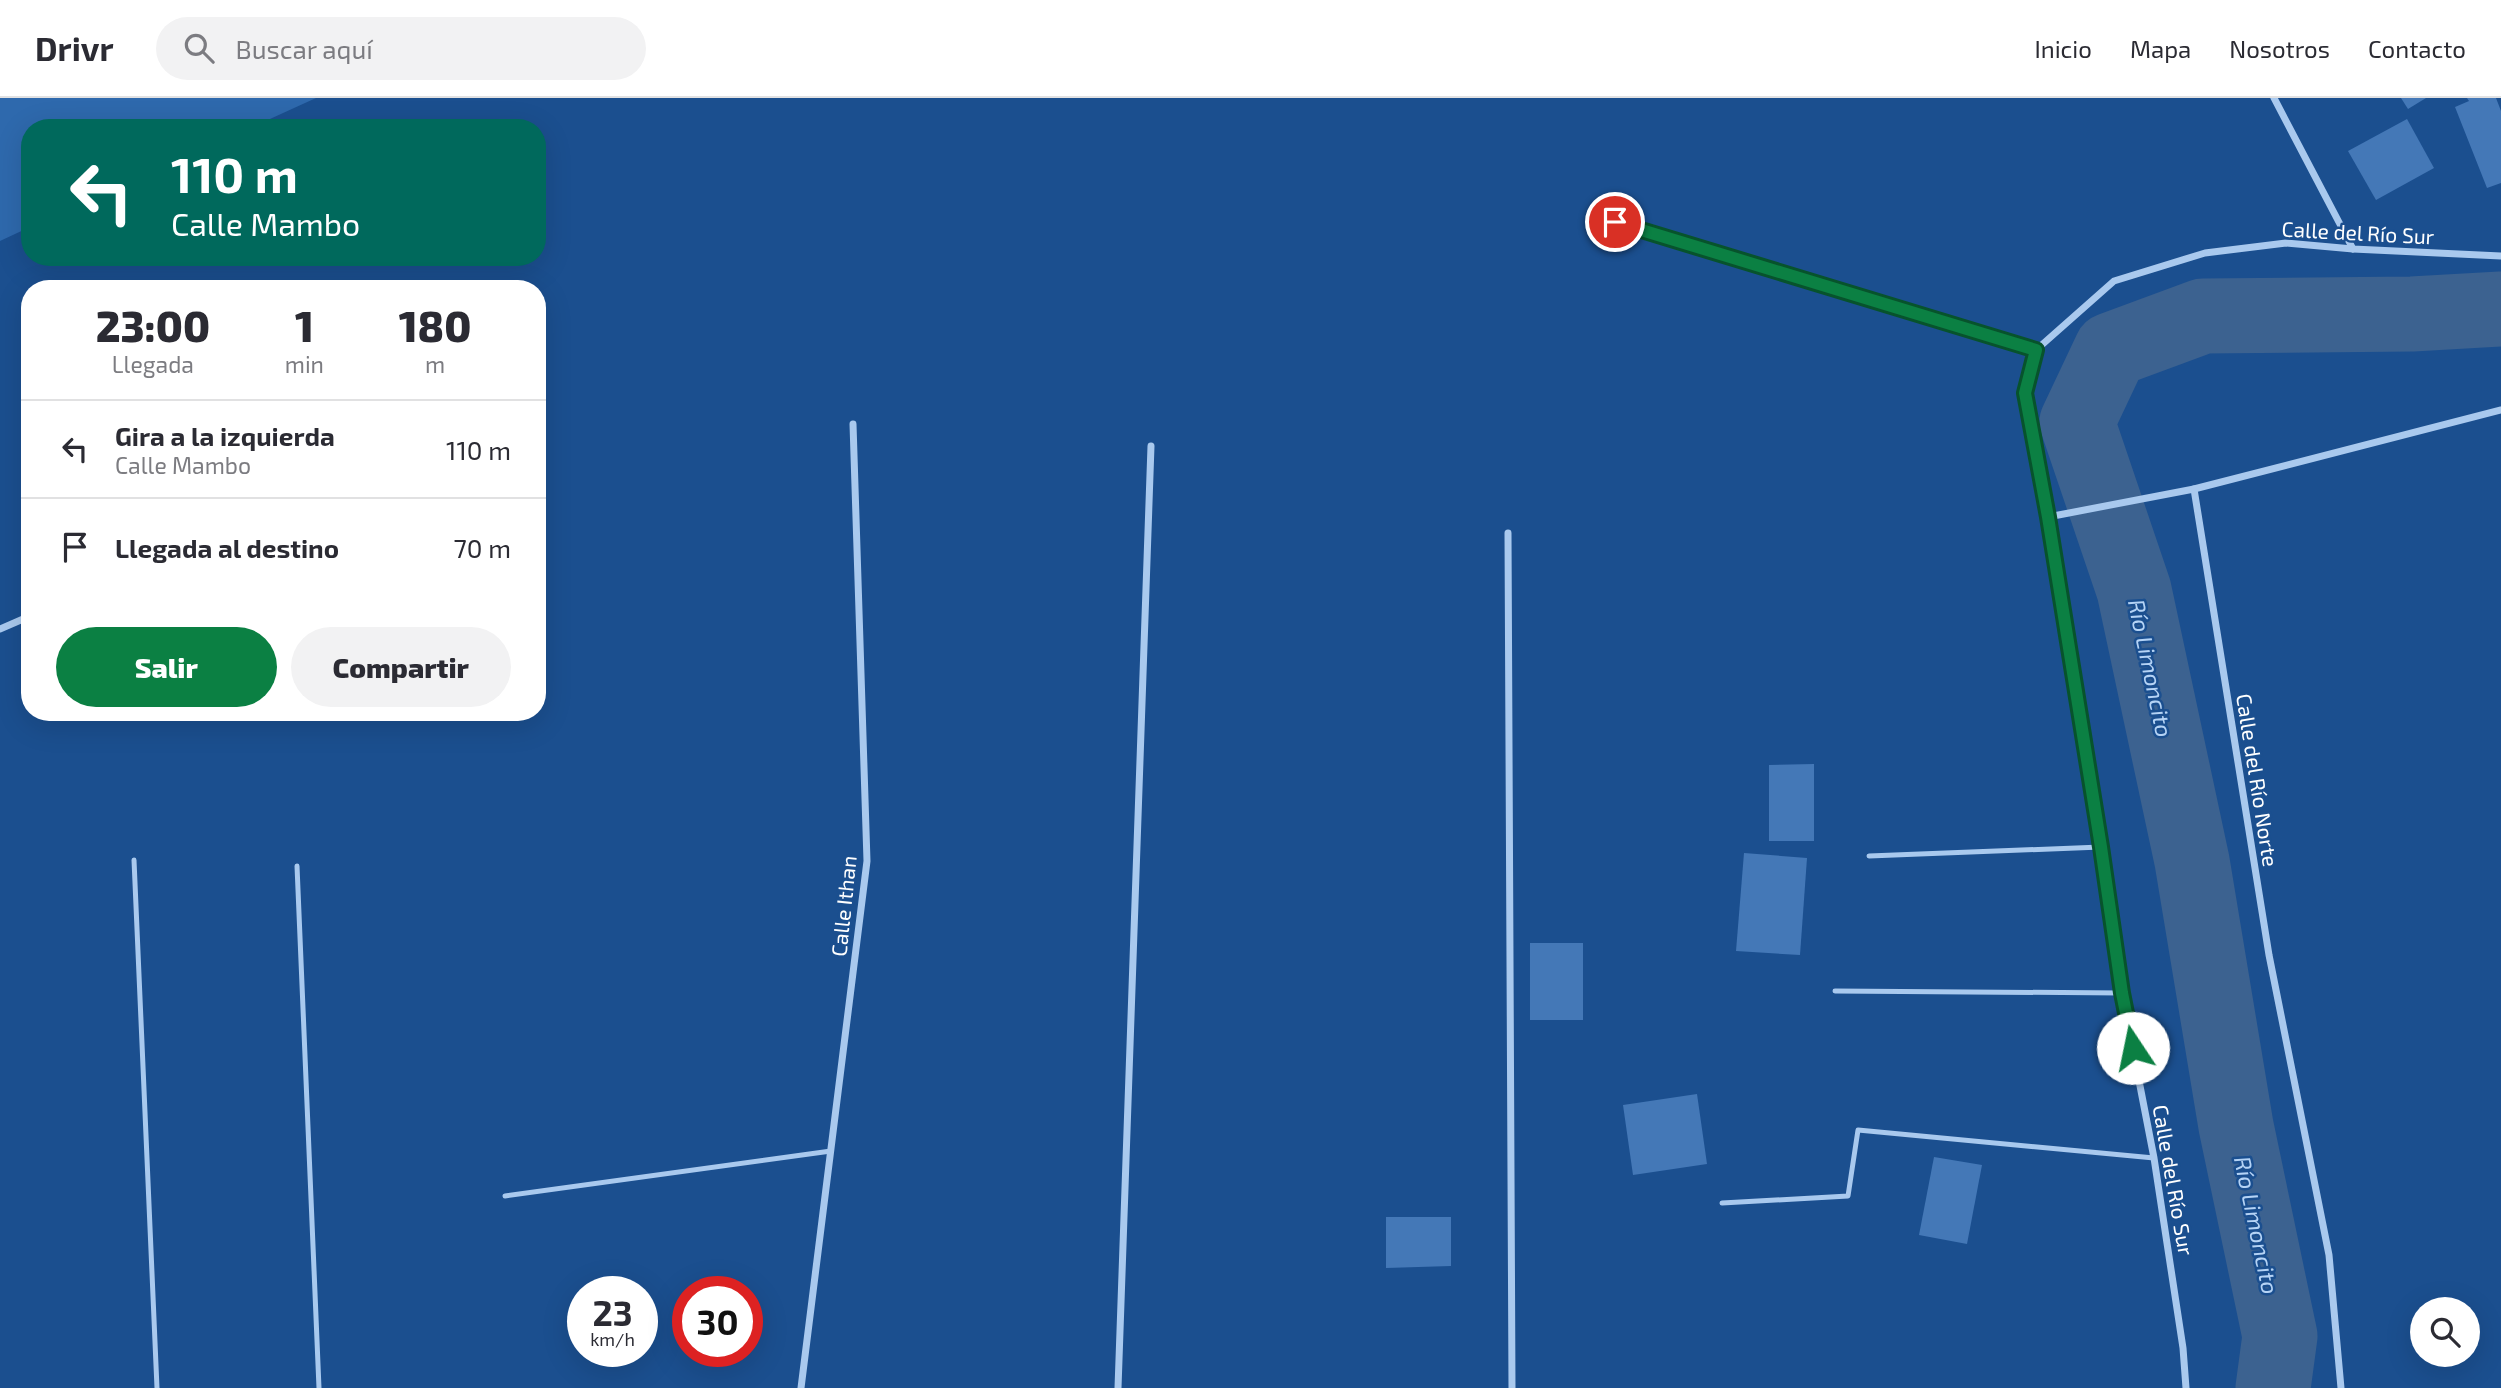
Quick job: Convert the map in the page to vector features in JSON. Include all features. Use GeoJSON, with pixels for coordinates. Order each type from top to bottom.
{"type":"FeatureCollection","features":[{"type":"Feature","properties":{"kind":"street"},"geometry":{"type":"LineString","coordinates":[[2274,98],[2353,249]]}},
{"type":"Feature","properties":{"kind":"street"},"geometry":{"type":"LineString","coordinates":[[1615,222],[2036,350]]}},
{"type":"Feature","properties":{"kind":"street","name":"Calle del Río Sur"},"geometry":{"type":"LineString","coordinates":[[2186,1388],[2183,1349],[2154,1158],[2122,993],[2048,517],[2025,393],[2036,350],[2114,281],[2205,253],[2287,243],[2501,256]]}},
{"type":"Feature","properties":{"kind":"street"},"geometry":{"type":"LineString","coordinates":[[2048,517],[2194,489],[2501,411]]}},
{"type":"Feature","properties":{"kind":"street","name":"Calle Ithan"},"geometry":{"type":"LineString","coordinates":[[801,1388],[867,861],[853,424]]}},
{"type":"Feature","properties":{"kind":"street"},"geometry":{"type":"LineString","coordinates":[[1118,1388],[1151,446]]}},
{"type":"Feature","properties":{"kind":"street","name":"Calle del Río Norte"},"geometry":{"type":"LineString","coordinates":[[2194,489],[2269,955],[2329,1255],[2341,1388]]}},
{"type":"Feature","properties":{"kind":"street"},"geometry":{"type":"LineString","coordinates":[[1508,533],[1512,1388]]}},
{"type":"Feature","properties":{"kind":"street"},"geometry":{"type":"LineString","coordinates":[[0,629],[21,620]]}},
{"type":"Feature","properties":{"kind":"lane"},"geometry":{"type":"LineString","coordinates":[[1869,856],[2101,847]]}},
{"type":"Feature","properties":{"kind":"lane"},"geometry":{"type":"LineString","coordinates":[[134,860],[156,1388]]}},
{"type":"Feature","properties":{"kind":"lane"},"geometry":{"type":"LineString","coordinates":[[297,866],[319,1388]]}},
{"type":"Feature","properties":{"kind":"lane"},"geometry":{"type":"LineString","coordinates":[[1835,991],[2122,993]]}},
{"type":"Feature","properties":{"kind":"lane"},"geometry":{"type":"LineString","coordinates":[[1722,1203],[1848,1196],[1857,1129],[2154,1158]]}},
{"type":"Feature","properties":{"kind":"lane"},"geometry":{"type":"LineString","coordinates":[[505,1196],[831,1151]]}},
{"type":"Feature","properties":{"kind":"shaded area"},"geometry":{"type":"Polygon","coordinates":[[[0,98],[316,98],[270,119],[21,119],[21,231],[0,241],[0,98]]]}},
{"type":"Feature","properties":{"kind":"building"},"geometry":{"type":"Polygon","coordinates":[[[2401,98],[2426,98],[2408,109],[2401,98]]]}},
{"type":"Feature","properties":{"kind":"building"},"geometry":{"type":"Polygon","coordinates":[[[2467,98],[2496,98],[2501,111],[2501,183],[2487,188],[2455,107],[2469,101],[2467,98]]]}},
{"type":"Feature","properties":{"kind":"building"},"geometry":{"type":"Polygon","coordinates":[[[2407,119],[2434,168],[2376,200],[2348,151],[2407,119]]]}},
{"type":"Feature","properties":{"kind":"building"},"geometry":{"type":"Polygon","coordinates":[[[1814,764],[1814,841],[1769,841],[1769,765],[1814,764]]]}},
{"type":"Feature","properties":{"kind":"building"},"geometry":{"type":"Polygon","coordinates":[[[1744,853],[1807,858],[1800,955],[1736,951],[1744,853]]]}},
{"type":"Feature","properties":{"kind":"building"},"geometry":{"type":"Polygon","coordinates":[[[1530,943],[1583,943],[1583,1020],[1530,1020],[1530,943]]]}},
{"type":"Feature","properties":{"kind":"building"},"geometry":{"type":"Polygon","coordinates":[[[1697,1094],[1707,1164],[1633,1175],[1623,1105],[1697,1094]]]}},
{"type":"Feature","properties":{"kind":"building"},"geometry":{"type":"Polygon","coordinates":[[[1934,1157],[1982,1165],[1967,1244],[1919,1235],[1934,1157]]]}},
{"type":"Feature","properties":{"kind":"building"},"geometry":{"type":"Polygon","coordinates":[[[1386,1217],[1451,1217],[1451,1266],[1386,1268],[1386,1217]]]}},
{"type":"Feature","properties":{"kind":"waterway","name":"Río Limoncito"},"geometry":{"type":"LineString","coordinates":[[2273,1388],[2280,1336],[2236,1126],[2192,861],[2134,590],[2077,422],[2111,350],[2203,316],[2412,314],[2501,309]]}},
{"type":"Feature","properties":{"kind":"route"},"geometry":{"type":"LineString","coordinates":[[1615,222],[2036,350],[2025,393],[2048,517],[2122,993],[2133,1048]]}}]}
